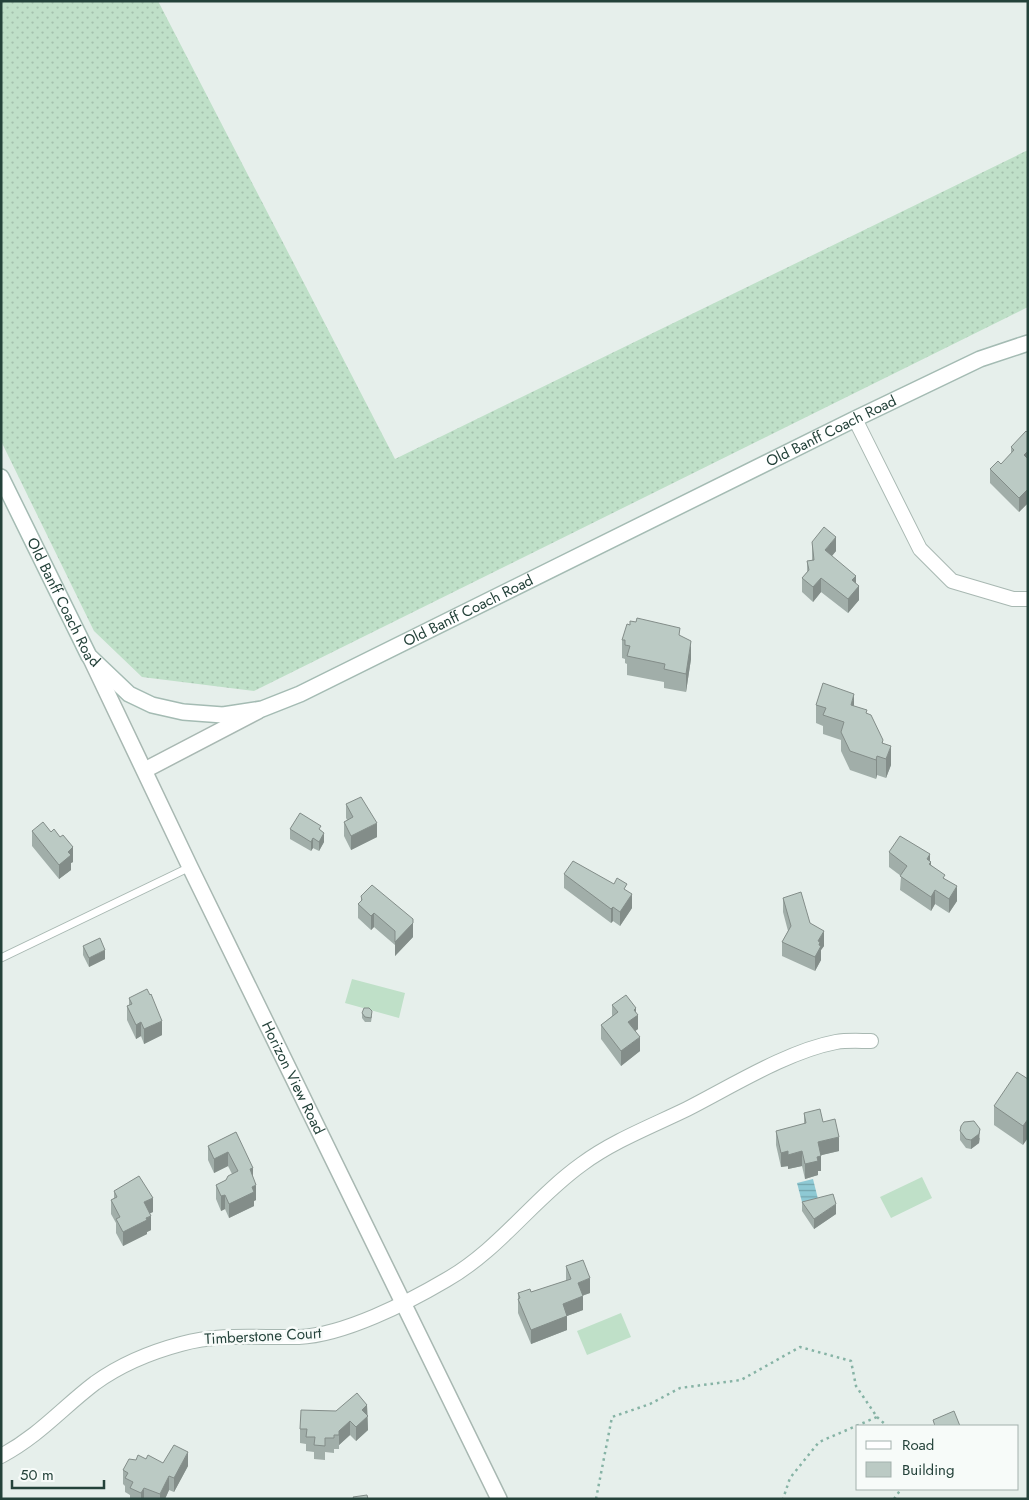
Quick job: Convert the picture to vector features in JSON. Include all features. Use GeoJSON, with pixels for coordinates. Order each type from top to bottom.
{"type":"FeatureCollection","features":[{"type":"Feature","properties":{"kind":"main road","name":"Old Banff Coach Road"},"geometry":{"type":"LineString","coordinates":[[1,477],[89,656],[129,694],[152,705],[183,712],[223,715],[262,709],[349,670],[855,419],[980,359],[1028,342]]}},
{"type":"Feature","properties":{"kind":"main road","name":"Horizon View Road"},"geometry":{"type":"LineString","coordinates":[[89,656],[145,770],[190,868],[498,1499]]}},
{"type":"Feature","properties":{"kind":"main road"},"geometry":{"type":"LineString","coordinates":[[145,770],[262,709]]}},
{"type":"Feature","properties":{"kind":"street"},"geometry":{"type":"LineString","coordinates":[[855,419],[920,549],[952,581],[1013,599],[1028,599]]}},
{"type":"Feature","properties":{"kind":"street","name":"Timberstone Court"},"geometry":{"type":"LineString","coordinates":[[1,1456],[23,1444],[96,1383],[122,1366],[153,1353],[216,1336],[318,1335],[363,1321],[403,1302],[467,1267],[494,1246],[567,1176],[600,1152],[799,1053],[838,1041],[871,1041]]}},
{"type":"Feature","properties":{"kind":"lane"},"geometry":{"type":"LineString","coordinates":[[1,958],[190,868]]}},
{"type":"Feature","properties":{"kind":"path"},"geometry":{"type":"LineString","coordinates":[[596,1499],[612,1417],[650,1404],[680,1388],[741,1380],[800,1348],[851,1361],[856,1386],[877,1417],[886,1425]]}},
{"type":"Feature","properties":{"kind":"path"},"geometry":{"type":"LineString","coordinates":[[858,1425],[877,1417]]}},
{"type":"Feature","properties":{"kind":"path"},"geometry":{"type":"LineString","coordinates":[[783,1499],[790,1478],[818,1442],[856,1426]]}},
{"type":"Feature","properties":{"kind":"green space"},"geometry":{"type":"Polygon","coordinates":[[[1,1],[158,1],[395,459],[1028,150],[1028,307],[254,691],[142,677],[94,631],[1,441],[1,1]]]}},
{"type":"Feature","properties":{"kind":"green space"},"geometry":{"type":"Polygon","coordinates":[[[352,979],[405,993],[399,1018],[345,1003],[352,979]]]}},
{"type":"Feature","properties":{"kind":"green space"},"geometry":{"type":"Polygon","coordinates":[[[922,1177],[932,1198],[891,1218],[880,1197],[922,1177]]]}},
{"type":"Feature","properties":{"kind":"green space"},"geometry":{"type":"Polygon","coordinates":[[[621,1313],[631,1337],[587,1355],[577,1331],[621,1313]]]}},
{"type":"Feature","properties":{"kind":"water"},"geometry":{"type":"Polygon","coordinates":[[[813,1179],[819,1203],[803,1206],[797,1183],[813,1179]]]}},
{"type":"Feature","properties":{"kind":"building"},"geometry":{"type":"Polygon","coordinates":[[[1026,431],[1028,433],[1028,451],[1024,455],[1028,459],[1028,489],[1019,498],[990,469],[998,461],[1001,464],[1014,450],[1011,447],[1026,431]]]}},
{"type":"Feature","properties":{"kind":"building"},"geometry":{"type":"Polygon","coordinates":[[[824,527],[836,537],[825,550],[856,576],[852,580],[859,586],[848,599],[821,578],[813,587],[802,578],[809,570],[807,561],[814,560],[812,542],[824,527]]]}},
{"type":"Feature","properties":{"kind":"building"},"geometry":{"type":"Polygon","coordinates":[[[637,618],[680,628],[679,635],[691,641],[686,674],[664,669],[665,664],[627,656],[630,646],[625,645],[625,640],[622,640],[627,624],[630,625],[630,621],[636,622],[637,618]]]}},
{"type":"Feature","properties":{"kind":"building"},"geometry":{"type":"Polygon","coordinates":[[[823,683],[854,694],[851,705],[867,710],[866,713],[871,715],[883,740],[882,743],[891,746],[886,759],[877,756],[876,760],[850,751],[841,732],[844,722],[823,715],[826,708],[816,705],[823,683]]]}},
{"type":"Feature","properties":{"kind":"building"},"geometry":{"type":"Polygon","coordinates":[[[361,797],[377,823],[351,836],[344,822],[353,817],[346,804],[361,797]]]}},
{"type":"Feature","properties":{"kind":"building"},"geometry":{"type":"Polygon","coordinates":[[[300,813],[321,826],[319,829],[324,833],[319,842],[313,838],[311,842],[290,829],[300,813]]]}},
{"type":"Feature","properties":{"kind":"building"},"geometry":{"type":"Polygon","coordinates":[[[43,822],[51,832],[54,829],[60,837],[63,835],[73,847],[68,852],[71,855],[59,865],[32,831],[43,822]]]}},
{"type":"Feature","properties":{"kind":"building"},"geometry":{"type":"Polygon","coordinates":[[[900,836],[930,854],[927,859],[931,862],[929,864],[945,875],[943,878],[957,886],[949,899],[935,890],[931,897],[900,876],[907,866],[889,852],[900,836]]]}},
{"type":"Feature","properties":{"kind":"building"},"geometry":{"type":"Polygon","coordinates":[[[573,861],[614,884],[617,878],[627,884],[624,889],[632,894],[620,912],[613,907],[611,909],[564,874],[573,861]]]}},
{"type":"Feature","properties":{"kind":"building"},"geometry":{"type":"Polygon","coordinates":[[[372,885],[413,919],[413,923],[395,942],[395,931],[374,913],[371,916],[358,904],[362,900],[361,896],[372,885]]]}},
{"type":"Feature","properties":{"kind":"building"},"geometry":{"type":"Polygon","coordinates":[[[801,892],[810,923],[824,931],[818,941],[821,946],[815,957],[782,942],[791,926],[783,898],[801,892]]]}},
{"type":"Feature","properties":{"kind":"building"},"geometry":{"type":"Polygon","coordinates":[[[100,938],[105,950],[89,958],[83,946],[100,938]]]}},
{"type":"Feature","properties":{"kind":"building"},"geometry":{"type":"Polygon","coordinates":[[[147,989],[162,1021],[144,1029],[141,1022],[136,1025],[127,1006],[132,1004],[129,998],[147,989]]]}},
{"type":"Feature","properties":{"kind":"building"},"geometry":{"type":"Polygon","coordinates":[[[626,995],[636,1008],[634,1010],[638,1015],[628,1022],[640,1037],[621,1051],[601,1025],[618,1012],[612,1005],[626,995]]]}},
{"type":"Feature","properties":{"kind":"building"},"geometry":{"type":"Polygon","coordinates":[[[364,1008],[369,1008],[372,1011],[371,1018],[365,1017],[362,1013],[364,1008]]]}},
{"type":"Feature","properties":{"kind":"building"},"geometry":{"type":"Polygon","coordinates":[[[1017,1072],[1028,1079],[1028,1119],[1023,1126],[994,1106],[1017,1072]]]}},
{"type":"Feature","properties":{"kind":"building"},"geometry":{"type":"Polygon","coordinates":[[[820,1109],[823,1122],[835,1119],[839,1137],[818,1142],[821,1156],[817,1157],[818,1161],[805,1164],[802,1151],[788,1155],[788,1151],[781,1153],[776,1131],[806,1123],[804,1113],[820,1109]]]}},
{"type":"Feature","properties":{"kind":"building"},"geometry":{"type":"Polygon","coordinates":[[[974,1121],[980,1129],[979,1134],[971,1140],[966,1139],[960,1131],[961,1126],[964,1122],[974,1121]]]}},
{"type":"Feature","properties":{"kind":"building"},"geometry":{"type":"Polygon","coordinates":[[[236,1132],[253,1168],[250,1169],[256,1185],[252,1187],[254,1192],[229,1204],[225,1195],[221,1196],[216,1185],[238,1171],[228,1152],[214,1159],[208,1146],[236,1132]]]}},
{"type":"Feature","properties":{"kind":"building"},"geometry":{"type":"Polygon","coordinates":[[[139,1176],[153,1198],[144,1202],[151,1216],[123,1232],[116,1219],[120,1217],[111,1200],[117,1197],[114,1191],[139,1176]]]}},
{"type":"Feature","properties":{"kind":"building"},"geometry":{"type":"Polygon","coordinates":[[[833,1194],[836,1204],[814,1219],[802,1202],[833,1194]]]}},
{"type":"Feature","properties":{"kind":"building"},"geometry":{"type":"Polygon","coordinates":[[[583,1260],[590,1278],[578,1283],[583,1296],[563,1304],[567,1316],[531,1330],[518,1299],[520,1298],[518,1293],[530,1289],[531,1292],[571,1279],[566,1266],[583,1260]]]}},
{"type":"Feature","properties":{"kind":"building"},"geometry":{"type":"Polygon","coordinates":[[[357,1393],[367,1405],[362,1410],[368,1416],[356,1427],[350,1421],[339,1431],[339,1435],[334,1435],[334,1438],[325,1438],[325,1446],[314,1445],[315,1437],[306,1437],[307,1429],[300,1429],[301,1410],[336,1411],[357,1393]]]}},
{"type":"Feature","properties":{"kind":"building"},"geometry":{"type":"Polygon","coordinates":[[[954,1411],[960,1425],[935,1425],[933,1420],[954,1411]]]}},
{"type":"Feature","properties":{"kind":"building"},"geometry":{"type":"Polygon","coordinates":[[[174,1445],[188,1452],[174,1478],[169,1476],[160,1494],[144,1488],[141,1493],[130,1488],[133,1482],[125,1478],[128,1473],[123,1470],[129,1459],[136,1460],[138,1455],[146,1459],[148,1455],[163,1463],[174,1445]]]}},
{"type":"Feature","properties":{"kind":"building"},"geometry":{"type":"Polygon","coordinates":[[[367,1495],[368,1499],[354,1499],[353,1497],[367,1495]]]}}]}
